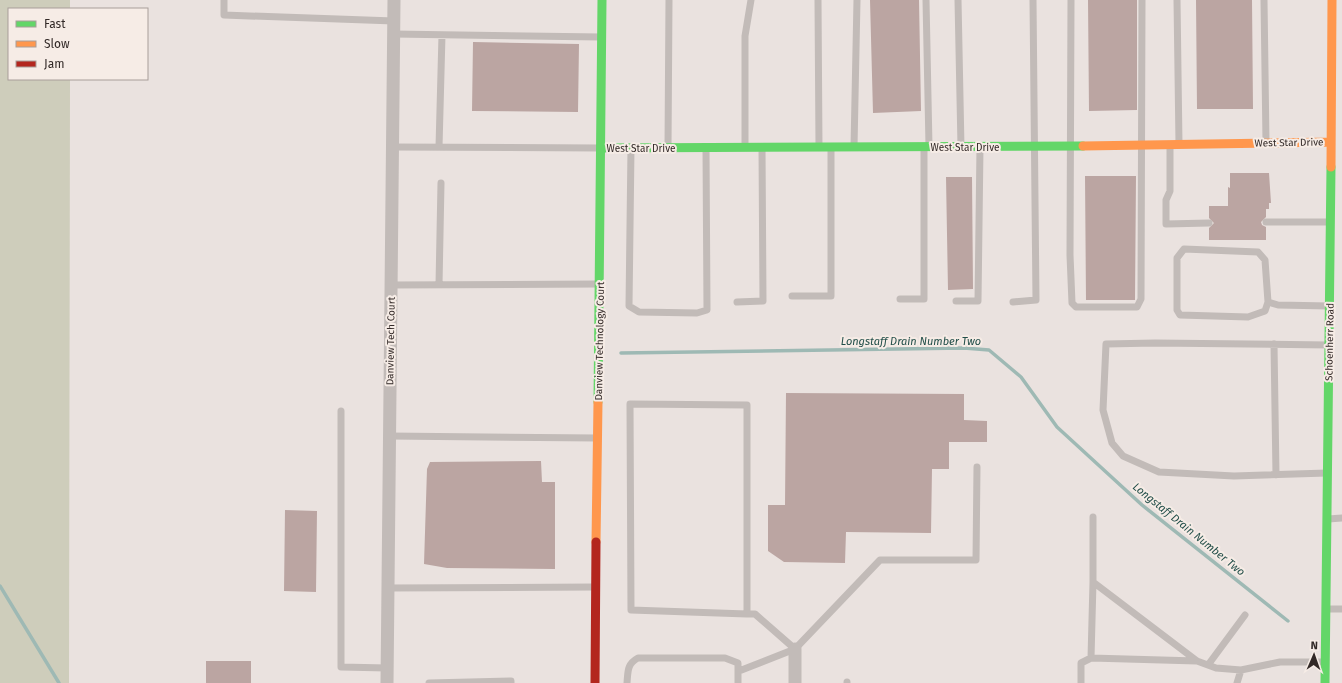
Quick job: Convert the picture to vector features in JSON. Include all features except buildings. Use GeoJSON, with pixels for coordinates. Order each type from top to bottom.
{"type":"FeatureCollection","features":[{"type":"Feature","properties":{"kind":"street","name":"Danview Tech Court"},"geometry":{"type":"LineString","coordinates":[[387,683],[394,0]]}},
{"type":"Feature","properties":{"kind":"street","name":"Danview Technology Court"},"geometry":{"type":"LineString","coordinates":[[595,683],[602,0]]}},
{"type":"Feature","properties":{"kind":"street","name":"Schoenherr Road"},"geometry":{"type":"LineString","coordinates":[[1325,683],[1327,473],[1332,407],[1330,345],[1330,142],[1332,0]]}},
{"type":"Feature","properties":{"kind":"street","name":"West Star Drive"},"geometry":{"type":"LineString","coordinates":[[601,148],[1174,146],[1266,142],[1330,142]]}},
{"type":"Feature","properties":{"kind":"street"},"geometry":{"type":"LineString","coordinates":[[795,649],[795,683]]}},
{"type":"Feature","properties":{"kind":"lane"},"geometry":{"type":"LineString","coordinates":[[224,0],[224,15],[394,21]]}},
{"type":"Feature","properties":{"kind":"lane"},"geometry":{"type":"LineString","coordinates":[[668,148],[669,0]]}},
{"type":"Feature","properties":{"kind":"lane"},"geometry":{"type":"LineString","coordinates":[[745,147],[745,36],[751,0]]}},
{"type":"Feature","properties":{"kind":"lane"},"geometry":{"type":"LineString","coordinates":[[818,0],[819,147]]}},
{"type":"Feature","properties":{"kind":"lane"},"geometry":{"type":"LineString","coordinates":[[854,147],[856,0]]}},
{"type":"Feature","properties":{"kind":"lane"},"geometry":{"type":"LineString","coordinates":[[900,299],[924,299],[926,0]]}},
{"type":"Feature","properties":{"kind":"lane"},"geometry":{"type":"LineString","coordinates":[[958,0],[961,147]]}},
{"type":"Feature","properties":{"kind":"lane"},"geometry":{"type":"LineString","coordinates":[[1013,302],[1036,300],[1033,0]]}},
{"type":"Feature","properties":{"kind":"lane"},"geometry":{"type":"LineString","coordinates":[[1070,0],[1070,255],[1072,303],[1076,307],[1137,307],[1141,299],[1143,146],[1142,0]]}},
{"type":"Feature","properties":{"kind":"lane"},"geometry":{"type":"LineString","coordinates":[[1177,0],[1174,146],[1170,191],[1166,200],[1166,224],[1209,223]]}},
{"type":"Feature","properties":{"kind":"lane"},"geometry":{"type":"LineString","coordinates":[[1264,0],[1266,142]]}},
{"type":"Feature","properties":{"kind":"lane"},"geometry":{"type":"LineString","coordinates":[[393,34],[602,37]]}},
{"type":"Feature","properties":{"kind":"lane"},"geometry":{"type":"LineString","coordinates":[[439,147],[442,35]]}},
{"type":"Feature","properties":{"kind":"lane"},"geometry":{"type":"LineString","coordinates":[[392,147],[601,148]]}},
{"type":"Feature","properties":{"kind":"lane"},"geometry":{"type":"LineString","coordinates":[[737,302],[763,301],[762,147]]}},
{"type":"Feature","properties":{"kind":"lane"},"geometry":{"type":"LineString","coordinates":[[792,296],[830,296],[832,147]]}},
{"type":"Feature","properties":{"kind":"lane"},"geometry":{"type":"LineString","coordinates":[[956,301],[978,302],[980,147]]}},
{"type":"Feature","properties":{"kind":"lane"},"geometry":{"type":"LineString","coordinates":[[631,148],[629,306],[639,312],[697,313],[707,310],[706,148]]}},
{"type":"Feature","properties":{"kind":"lane"},"geometry":{"type":"LineString","coordinates":[[439,285],[441,184]]}},
{"type":"Feature","properties":{"kind":"lane"},"geometry":{"type":"LineString","coordinates":[[1266,222],[1330,222]]}},
{"type":"Feature","properties":{"kind":"lane"},"geometry":{"type":"LineString","coordinates":[[1184,250],[1258,252],[1265,260],[1268,302],[1265,311],[1248,317],[1180,315],[1177,310],[1177,258],[1184,250]]}},
{"type":"Feature","properties":{"kind":"lane"},"geometry":{"type":"LineString","coordinates":[[391,285],[599,284]]}},
{"type":"Feature","properties":{"kind":"lane"},"geometry":{"type":"LineString","coordinates":[[1268,302],[1278,305],[1330,306]]}},
{"type":"Feature","properties":{"kind":"lane"},"geometry":{"type":"LineString","coordinates":[[1327,473],[1234,476],[1159,472],[1122,456],[1112,443],[1104,410],[1106,344],[1155,343],[1330,345]]}},
{"type":"Feature","properties":{"kind":"lane"},"geometry":{"type":"LineString","coordinates":[[1274,344],[1276,475]]}},
{"type":"Feature","properties":{"kind":"lane"},"geometry":{"type":"LineString","coordinates":[[747,614],[747,405],[630,404],[630,610],[747,614],[755,614],[795,649]]}},
{"type":"Feature","properties":{"kind":"lane"},"geometry":{"type":"LineString","coordinates":[[341,411],[341,667],[387,668]]}},
{"type":"Feature","properties":{"kind":"lane"},"geometry":{"type":"LineString","coordinates":[[389,436],[598,438]]}},
{"type":"Feature","properties":{"kind":"lane"},"geometry":{"type":"LineString","coordinates":[[738,671],[795,649],[880,560],[976,560],[977,467]]}},
{"type":"Feature","properties":{"kind":"lane"},"geometry":{"type":"LineString","coordinates":[[1091,658],[1093,517]]}},
{"type":"Feature","properties":{"kind":"lane"},"geometry":{"type":"LineString","coordinates":[[1326,519],[1342,518]]}},
{"type":"Feature","properties":{"kind":"lane"},"geometry":{"type":"LineString","coordinates":[[1092,582],[1197,661],[1216,668],[1241,670],[1280,662],[1325,662]]}},
{"type":"Feature","properties":{"kind":"lane"},"geometry":{"type":"LineString","coordinates":[[388,588],[596,588]]}},
{"type":"Feature","properties":{"kind":"lane"},"geometry":{"type":"LineString","coordinates":[[1325,609],[1342,609]]}},
{"type":"Feature","properties":{"kind":"lane"},"geometry":{"type":"LineString","coordinates":[[1208,665],[1245,615]]}},
{"type":"Feature","properties":{"kind":"lane"},"geometry":{"type":"LineString","coordinates":[[627,683],[628,668],[631,662],[638,658],[725,658],[738,663],[738,683]]}},
{"type":"Feature","properties":{"kind":"lane"},"geometry":{"type":"LineString","coordinates":[[1081,683],[1081,663],[1091,658],[1197,661]]}},
{"type":"Feature","properties":{"kind":"lane"},"geometry":{"type":"LineString","coordinates":[[1237,683],[1241,670]]}},
{"type":"Feature","properties":{"kind":"lane"},"geometry":{"type":"LineString","coordinates":[[429,683],[511,681],[511,683]]}},
{"type":"Feature","properties":{"kind":"green space"},"geometry":{"type":"Polygon","coordinates":[[[0,0],[70,0],[70,8],[8,8],[8,80],[70,80],[69,683],[0,683],[0,0]]]}},
{"type":"Feature","properties":{"kind":"waterway","name":"Longstaff Drain Number Two"},"geometry":{"type":"LineString","coordinates":[[621,353],[964,348],[989,350],[1021,377],[1057,427],[1142,505],[1288,621]]}},
{"type":"Feature","properties":{"kind":"waterway"},"geometry":{"type":"LineString","coordinates":[[0,586],[59,683]]}},
{"type":"Feature","properties":{"kind":"traffic: fast"},"geometry":{"type":"LineString","coordinates":[[598,402],[602,0]]}},
{"type":"Feature","properties":{"kind":"traffic: fast"},"geometry":{"type":"LineString","coordinates":[[601,148],[1083,146]]}},
{"type":"Feature","properties":{"kind":"traffic: fast"},"geometry":{"type":"LineString","coordinates":[[1325,683],[1331,167]]}},
{"type":"Feature","properties":{"kind":"traffic: slow"},"geometry":{"type":"LineString","coordinates":[[1331,167],[1332,0]]}},
{"type":"Feature","properties":{"kind":"traffic: slow"},"geometry":{"type":"LineString","coordinates":[[1083,146],[1330,142]]}},
{"type":"Feature","properties":{"kind":"traffic: slow"},"geometry":{"type":"LineString","coordinates":[[596,542],[598,402]]}},
{"type":"Feature","properties":{"kind":"traffic: jam"},"geometry":{"type":"LineString","coordinates":[[595,683],[596,542]]}}]}
